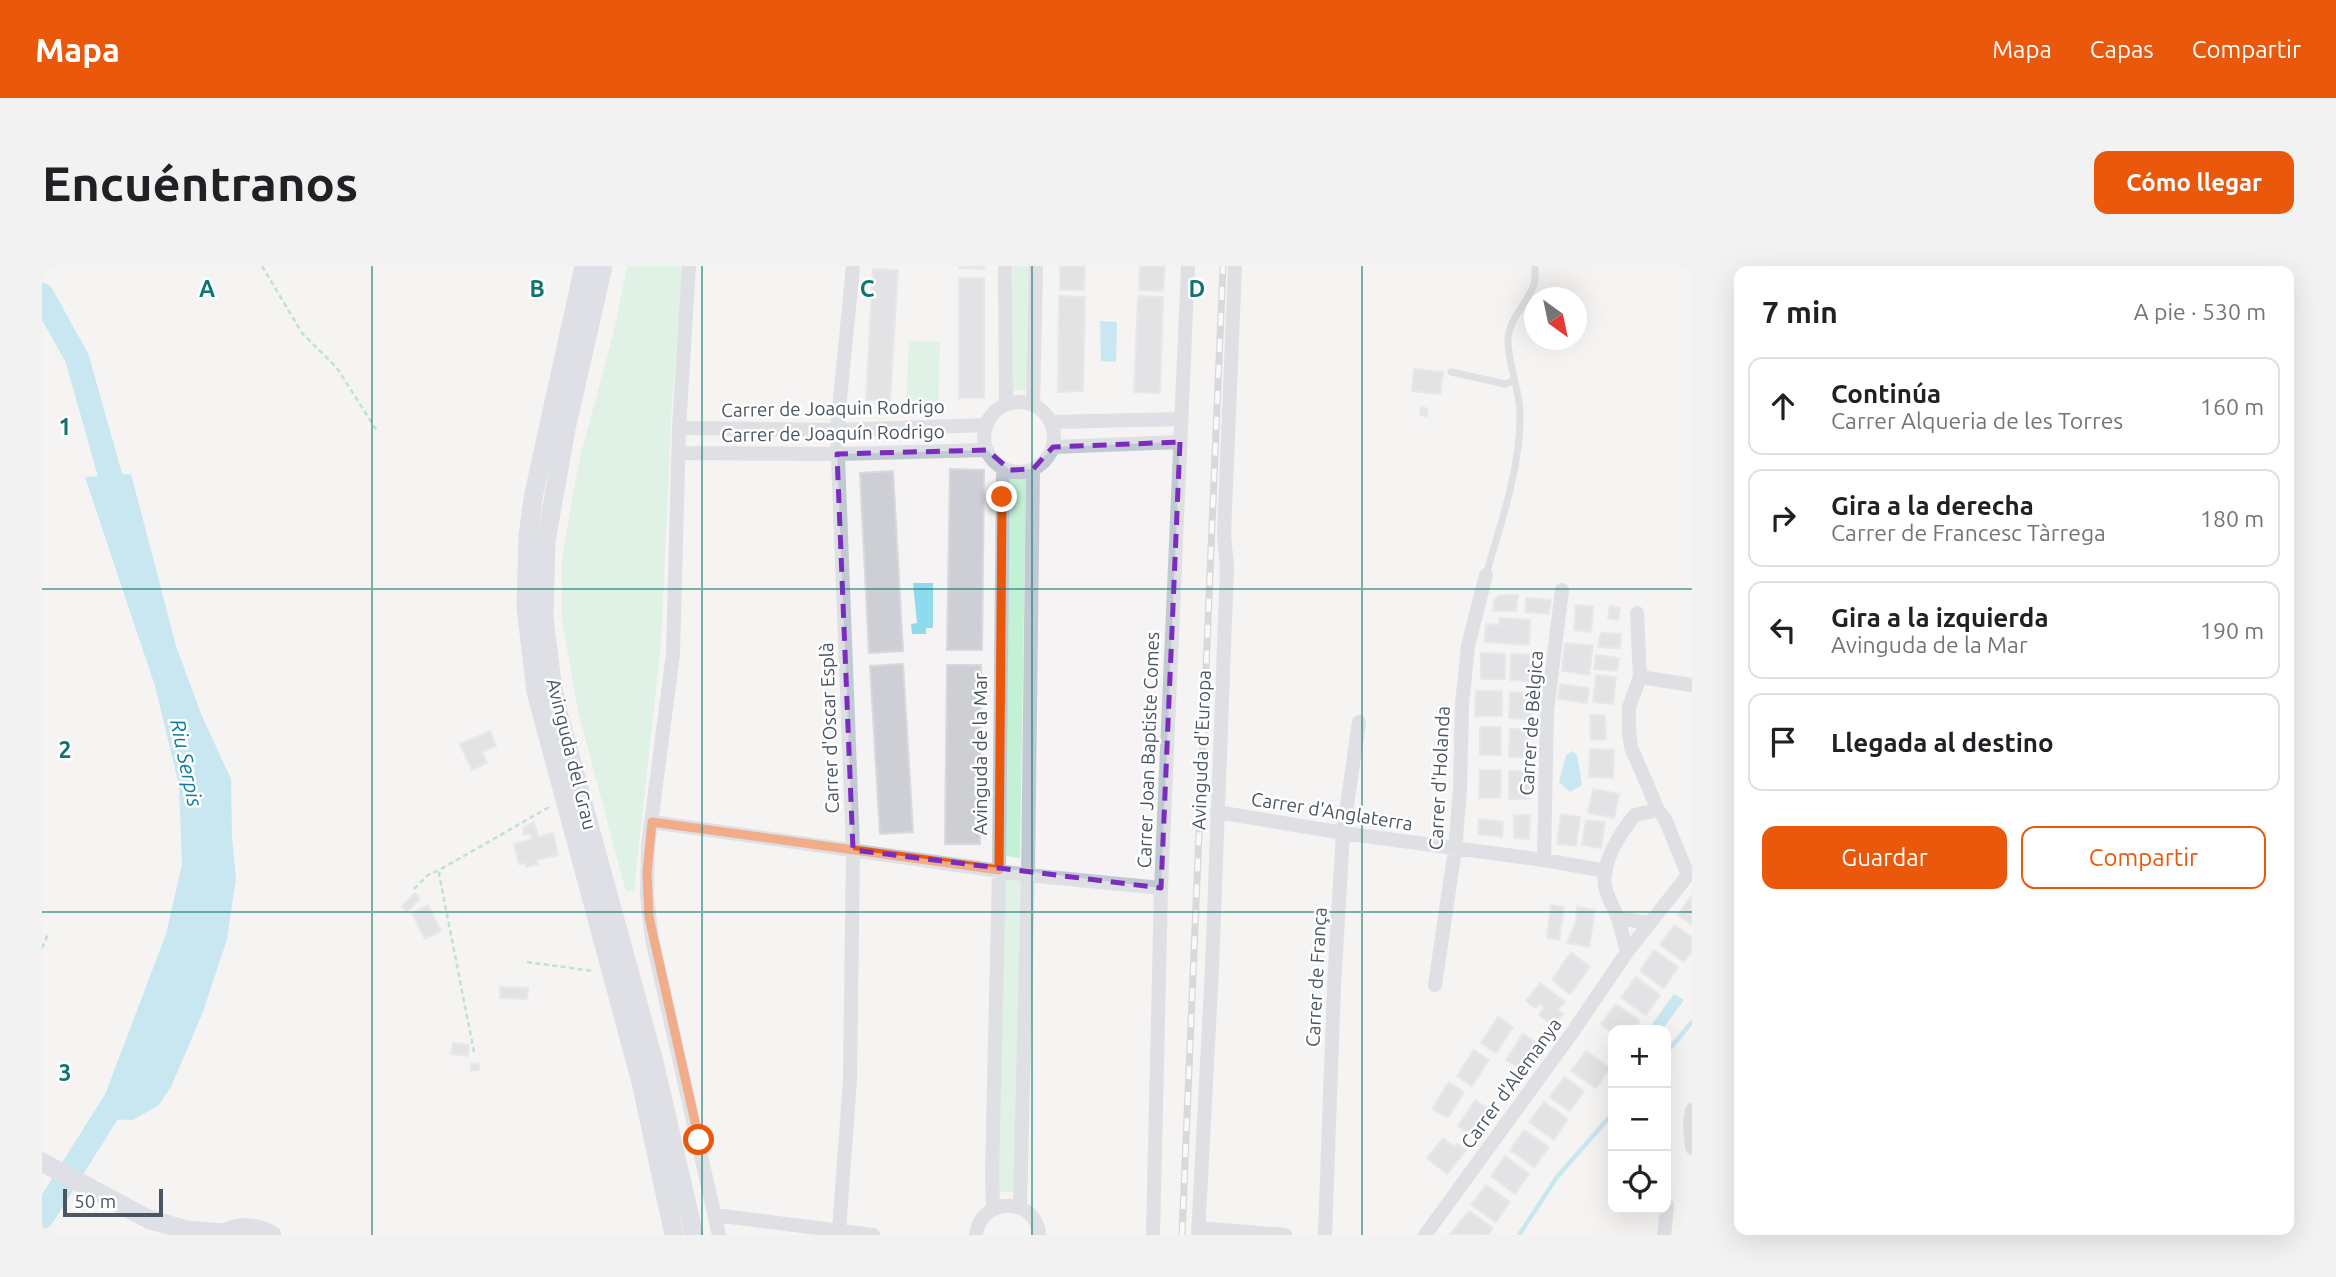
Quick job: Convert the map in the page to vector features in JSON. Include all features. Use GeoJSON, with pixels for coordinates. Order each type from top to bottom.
{"type":"FeatureCollection","features":[{"type":"Feature","properties":{"kind":"main road","name":"Avinguda del Grau"},"geometry":{"type":"LineString","coordinates":[[584,266],[534,493],[526,564],[526,608],[531,667],[563,799],[641,1082],[674,1235]]}},
{"type":"Feature","properties":{"kind":"main road","name":"Avinguda del Grau"},"geometry":{"type":"LineString","coordinates":[[603,266],[550,508],[545,553],[544,618],[558,712],[654,1062],[694,1235]]}},
{"type":"Feature","properties":{"kind":"main road"},"geometry":{"type":"LineString","coordinates":[[42,1163],[148,1219],[186,1230],[222,1234],[242,1227],[272,1235]]}},
{"type":"Feature","properties":{"kind":"main road"},"geometry":{"type":"LineString","coordinates":[[148,1219],[166,1235]]}},
{"type":"Feature","properties":{"kind":"street"},"geometry":{"type":"LineString","coordinates":[[690,266],[679,428],[673,654],[648,846],[647,896],[652,939],[719,1235]]}},
{"type":"Feature","properties":{"kind":"street","name":"Carrer d'Oscar Esplà"},"geometry":{"type":"LineString","coordinates":[[839,1230],[850,1080],[853,850],[837,430],[853,266]]}},
{"type":"Feature","properties":{"kind":"street"},"geometry":{"type":"LineString","coordinates":[[1005,266],[1006,405]]}},
{"type":"Feature","properties":{"kind":"street"},"geometry":{"type":"LineString","coordinates":[[1033,405],[1036,266]]}},
{"type":"Feature","properties":{"kind":"street","name":"Carrer Joan Baptiste Comes"},"geometry":{"type":"LineString","coordinates":[[1153,1235],[1161,888],[1188,266]]}},
{"type":"Feature","properties":{"kind":"street","name":"Avinguda d'Europa"},"geometry":{"type":"LineString","coordinates":[[1198,1232],[1227,567],[1224,535],[1235,266]]}},
{"type":"Feature","properties":{"kind":"street"},"geometry":{"type":"LineString","coordinates":[[1020,402],[1033,405],[1051,422],[1054,430],[1053,447],[1048,457],[1033,469],[1017,472],[1003,468],[987,450],[987,425],[991,417],[1006,405],[1020,402]]}},
{"type":"Feature","properties":{"kind":"street"},"geometry":{"type":"LineString","coordinates":[[1051,422],[1181,419]]}},
{"type":"Feature","properties":{"kind":"street","name":"Carrer de Joaquin Rodrigo"},"geometry":{"type":"LineString","coordinates":[[679,428],[837,430],[987,425]]}},
{"type":"Feature","properties":{"kind":"street"},"geometry":{"type":"LineString","coordinates":[[1053,447],[1180,442]]}},
{"type":"Feature","properties":{"kind":"street","name":"Carrer de Joaquín Rodrigo"},"geometry":{"type":"LineString","coordinates":[[679,453],[837,454],[987,450]]}},
{"type":"Feature","properties":{"kind":"street","name":"Avinguda de la Mar"},"geometry":{"type":"LineString","coordinates":[[993,1208],[1003,468]]}},
{"type":"Feature","properties":{"kind":"street"},"geometry":{"type":"LineString","coordinates":[[1020,1207],[1028,875],[1033,469]]}},
{"type":"Feature","properties":{"kind":"street","name":"Carrer d'Holanda"},"geometry":{"type":"LineString","coordinates":[[1435,985],[1455,849],[1460,790],[1462,704],[1468,646],[1486,575]]}},
{"type":"Feature","properties":{"kind":"street","name":"Carrer de Bèlgica"},"geometry":{"type":"LineString","coordinates":[[1545,860],[1547,711],[1562,590]]}},
{"type":"Feature","properties":{"kind":"street"},"geometry":{"type":"LineString","coordinates":[[1618,918],[1649,923],[1688,875],[1675,840],[1647,788],[1629,732],[1629,707],[1640,677],[1637,613]]}},
{"type":"Feature","properties":{"kind":"street"},"geometry":{"type":"LineString","coordinates":[[1640,677],[1692,685]]}},
{"type":"Feature","properties":{"kind":"street","name":"Carrer de França"},"geometry":{"type":"LineString","coordinates":[[1325,1235],[1334,985],[1343,834],[1359,722]]}},
{"type":"Feature","properties":{"kind":"street"},"geometry":{"type":"LineString","coordinates":[[1627,951],[1605,886],[1606,872],[1613,850],[1635,815],[1647,788]]}},
{"type":"Feature","properties":{"kind":"street"},"geometry":{"type":"LineString","coordinates":[[1635,815],[1658,810]]}},
{"type":"Feature","properties":{"kind":"street","name":"Carrer d'Anglaterra"},"geometry":{"type":"LineString","coordinates":[[1217,812],[1343,834],[1545,860],[1606,872]]}},
{"type":"Feature","properties":{"kind":"street"},"geometry":{"type":"LineString","coordinates":[[652,822],[1028,875],[1161,888]]}},
{"type":"Feature","properties":{"kind":"street","name":"Carrer d'Alemanya"},"geometry":{"type":"LineString","coordinates":[[1425,1235],[1649,923]]}},
{"type":"Feature","properties":{"kind":"street"},"geometry":{"type":"LineString","coordinates":[[1692,1110],[1692,1149]]}},
{"type":"Feature","properties":{"kind":"street"},"geometry":{"type":"LineString","coordinates":[[976,1235],[980,1221],[993,1208],[1007,1205],[1020,1207],[1035,1220],[1039,1235]]}},
{"type":"Feature","properties":{"kind":"street"},"geometry":{"type":"LineString","coordinates":[[1664,1235],[1666,1214]]}},
{"type":"Feature","properties":{"kind":"street"},"geometry":{"type":"LineString","coordinates":[[715,1215],[873,1235]]}},
{"type":"Feature","properties":{"kind":"street"},"geometry":{"type":"LineString","coordinates":[[1198,1232],[1285,1235]]}},
{"type":"Feature","properties":{"kind":"lane"},"geometry":{"type":"LineString","coordinates":[[1486,575],[1512,477],[1521,421],[1519,395],[1513,381],[1507,337],[1515,317],[1534,285],[1535,266]]}},
{"type":"Feature","properties":{"kind":"lane"},"geometry":{"type":"LineString","coordinates":[[1451,372],[1505,384],[1513,381]]}},
{"type":"Feature","properties":{"kind":"path"},"geometry":{"type":"LineString","coordinates":[[262,266],[302,333],[337,368],[377,432]]}},
{"type":"Feature","properties":{"kind":"path"},"geometry":{"type":"LineString","coordinates":[[414,889],[428,875],[563,799]]}},
{"type":"Feature","properties":{"kind":"path"},"geometry":{"type":"LineString","coordinates":[[441,869],[439,879],[474,1052]]}},
{"type":"Feature","properties":{"kind":"path"},"geometry":{"type":"LineString","coordinates":[[42,948],[48,934]]}},
{"type":"Feature","properties":{"kind":"path"},"geometry":{"type":"LineString","coordinates":[[527,962],[611,973]]}},
{"type":"Feature","properties":{"kind":"highlighted area"},"geometry":{"type":"Polygon","coordinates":[[[1180,442],[1161,888],[853,850],[837,454],[987,450],[1010,470],[1033,469],[1053,447],[1180,442]]]}},
{"type":"Feature","properties":{"kind":"green space"},"geometry":{"type":"Polygon","coordinates":[[[627,266],[684,266],[672,400],[661,645],[634,890],[626,892],[578,711],[562,620],[562,560],[581,454],[614,331],[627,266]]]}},
{"type":"Feature","properties":{"kind":"green space"},"geometry":{"type":"Polygon","coordinates":[[[1013,266],[1029,266],[1027,390],[1012,391],[1013,266]]]}},
{"type":"Feature","properties":{"kind":"green space"},"geometry":{"type":"Polygon","coordinates":[[[909,341],[940,342],[938,404],[906,404],[909,341]]]}},
{"type":"Feature","properties":{"kind":"green space"},"geometry":{"type":"Polygon","coordinates":[[[1026,473],[1020,858],[1005,856],[1010,474],[1026,473]]]}},
{"type":"Feature","properties":{"kind":"green space"},"geometry":{"type":"Polygon","coordinates":[[[1004,880],[1021,881],[1015,1192],[997,1192],[1004,880]]]}},
{"type":"Feature","properties":{"kind":"water"},"geometry":{"type":"Polygon","coordinates":[[[1100,321],[1117,322],[1116,362],[1101,361],[1100,321]]]}},
{"type":"Feature","properties":{"kind":"water"},"geometry":{"type":"Polygon","coordinates":[[[131,474],[176,646],[201,714],[231,779],[236,878],[227,939],[203,1012],[171,1087],[158,1106],[132,1120],[104,1119],[100,1108],[166,934],[182,864],[179,785],[155,686],[85,477],[131,474]]]}},
{"type":"Feature","properties":{"kind":"water"},"geometry":{"type":"Polygon","coordinates":[[[913,583],[933,583],[933,628],[926,628],[926,634],[912,634],[911,624],[917,623],[913,583]]]}},
{"type":"Feature","properties":{"kind":"water"},"geometry":{"type":"Polygon","coordinates":[[[1572,751],[1577,755],[1582,785],[1570,792],[1559,782],[1566,755],[1572,751]]]}},
{"type":"Feature","properties":{"kind":"water"},"geometry":{"type":"Polygon","coordinates":[[[1674,994],[1684,1000],[1666,1025],[1651,1025],[1674,994]]]}},
{"type":"Feature","properties":{"kind":"building"},"geometry":{"type":"Polygon","coordinates":[[[984,266],[984,269],[959,268],[984,266]]]}},
{"type":"Feature","properties":{"kind":"building"},"geometry":{"type":"Polygon","coordinates":[[[1060,266],[1085,266],[1084,290],[1060,290],[1060,266]]]}},
{"type":"Feature","properties":{"kind":"building"},"geometry":{"type":"Polygon","coordinates":[[[1140,266],[1165,266],[1163,291],[1139,290],[1140,266]]]}},
{"type":"Feature","properties":{"kind":"building"},"geometry":{"type":"Polygon","coordinates":[[[873,269],[898,270],[890,401],[866,400],[873,269]]]}},
{"type":"Feature","properties":{"kind":"building"},"geometry":{"type":"Polygon","coordinates":[[[959,278],[984,278],[984,398],[959,398],[959,278]]]}},
{"type":"Feature","properties":{"kind":"building"},"geometry":{"type":"Polygon","coordinates":[[[1059,296],[1085,297],[1083,391],[1058,392],[1059,296]]]}},
{"type":"Feature","properties":{"kind":"building"},"geometry":{"type":"Polygon","coordinates":[[[1138,296],[1163,297],[1160,393],[1134,392],[1138,296]]]}},
{"type":"Feature","properties":{"kind":"building"},"geometry":{"type":"Polygon","coordinates":[[[1414,369],[1443,372],[1440,394],[1412,391],[1414,369]]]}},
{"type":"Feature","properties":{"kind":"building"},"geometry":{"type":"Polygon","coordinates":[[[1421,407],[1428,409],[1427,416],[1420,415],[1421,407]]]}},
{"type":"Feature","properties":{"kind":"building"},"geometry":{"type":"Polygon","coordinates":[[[950,469],[984,470],[982,650],[947,650],[950,469]]]}},
{"type":"Feature","properties":{"kind":"building"},"geometry":{"type":"Polygon","coordinates":[[[893,471],[903,651],[869,653],[860,473],[893,471]]]}},
{"type":"Feature","properties":{"kind":"building"},"geometry":{"type":"Polygon","coordinates":[[[1500,595],[1518,595],[1516,611],[1493,611],[1494,600],[1500,595]]]}},
{"type":"Feature","properties":{"kind":"building"},"geometry":{"type":"Polygon","coordinates":[[[1526,598],[1551,600],[1549,614],[1525,612],[1526,598]]]}},
{"type":"Feature","properties":{"kind":"building"},"geometry":{"type":"Polygon","coordinates":[[[1576,605],[1593,607],[1591,632],[1574,630],[1576,605]]]}},
{"type":"Feature","properties":{"kind":"building"},"geometry":{"type":"Polygon","coordinates":[[[1610,606],[1620,608],[1618,620],[1608,618],[1610,606]]]}},
{"type":"Feature","properties":{"kind":"building"},"geometry":{"type":"Polygon","coordinates":[[[1499,618],[1530,620],[1529,645],[1485,642],[1486,624],[1499,625],[1499,618]]]}},
{"type":"Feature","properties":{"kind":"building"},"geometry":{"type":"Polygon","coordinates":[[[1601,633],[1621,634],[1620,648],[1598,647],[1601,633]]]}},
{"type":"Feature","properties":{"kind":"building"},"geometry":{"type":"Polygon","coordinates":[[[1565,643],[1593,646],[1589,675],[1562,671],[1565,643]]]}},
{"type":"Feature","properties":{"kind":"building"},"geometry":{"type":"Polygon","coordinates":[[[1481,653],[1505,654],[1505,679],[1481,679],[1481,653]]]}},
{"type":"Feature","properties":{"kind":"building"},"geometry":{"type":"Polygon","coordinates":[[[1511,654],[1535,655],[1534,682],[1510,680],[1511,654]]]}},
{"type":"Feature","properties":{"kind":"building"},"geometry":{"type":"Polygon","coordinates":[[[1596,655],[1619,658],[1617,671],[1594,669],[1596,655]]]}},
{"type":"Feature","properties":{"kind":"building"},"geometry":{"type":"Polygon","coordinates":[[[903,664],[913,832],[880,834],[870,666],[903,664]]]}},
{"type":"Feature","properties":{"kind":"building"},"geometry":{"type":"Polygon","coordinates":[[[947,665],[981,665],[980,844],[945,844],[947,665]]]}},
{"type":"Feature","properties":{"kind":"building"},"geometry":{"type":"Polygon","coordinates":[[[1596,675],[1616,677],[1613,704],[1593,702],[1596,675]]]}},
{"type":"Feature","properties":{"kind":"building"},"geometry":{"type":"Polygon","coordinates":[[[1560,684],[1589,688],[1587,703],[1558,699],[1560,684]]]}},
{"type":"Feature","properties":{"kind":"building"},"geometry":{"type":"Polygon","coordinates":[[[1476,691],[1502,691],[1502,716],[1475,716],[1476,691]]]}},
{"type":"Feature","properties":{"kind":"building"},"geometry":{"type":"Polygon","coordinates":[[[1510,692],[1532,693],[1531,719],[1509,718],[1510,692]]]}},
{"type":"Feature","properties":{"kind":"building"},"geometry":{"type":"Polygon","coordinates":[[[1590,715],[1605,715],[1606,739],[1591,740],[1590,715]]]}},
{"type":"Feature","properties":{"kind":"building"},"geometry":{"type":"Polygon","coordinates":[[[1480,727],[1501,727],[1501,755],[1480,755],[1480,727]]]}},
{"type":"Feature","properties":{"kind":"building"},"geometry":{"type":"Polygon","coordinates":[[[1510,729],[1530,729],[1530,757],[1509,757],[1510,729]]]}},
{"type":"Feature","properties":{"kind":"building"},"geometry":{"type":"Polygon","coordinates":[[[490,731],[496,746],[482,752],[487,763],[472,770],[460,744],[490,731]]]}},
{"type":"Feature","properties":{"kind":"building"},"geometry":{"type":"Polygon","coordinates":[[[1590,749],[1614,750],[1613,778],[1589,777],[1590,749]]]}},
{"type":"Feature","properties":{"kind":"building"},"geometry":{"type":"Polygon","coordinates":[[[1480,770],[1501,770],[1500,798],[1479,798],[1480,770]]]}},
{"type":"Feature","properties":{"kind":"building"},"geometry":{"type":"Polygon","coordinates":[[[1509,771],[1530,771],[1530,799],[1509,799],[1509,771]]]}},
{"type":"Feature","properties":{"kind":"building"},"geometry":{"type":"Polygon","coordinates":[[[1593,789],[1619,794],[1614,818],[1588,813],[1593,789]]]}},
{"type":"Feature","properties":{"kind":"building"},"geometry":{"type":"Polygon","coordinates":[[[1561,814],[1580,817],[1576,846],[1557,844],[1561,814]]]}},
{"type":"Feature","properties":{"kind":"building"},"geometry":{"type":"Polygon","coordinates":[[[1514,815],[1530,815],[1529,839],[1514,838],[1514,815]]]}},
{"type":"Feature","properties":{"kind":"building"},"geometry":{"type":"Polygon","coordinates":[[[1479,819],[1503,822],[1502,837],[1478,834],[1479,819]]]}},
{"type":"Feature","properties":{"kind":"building"},"geometry":{"type":"Polygon","coordinates":[[[1586,820],[1605,822],[1601,848],[1582,845],[1586,820]]]}},
{"type":"Feature","properties":{"kind":"building"},"geometry":{"type":"Polygon","coordinates":[[[534,822],[538,837],[553,833],[558,855],[536,860],[538,864],[526,867],[525,863],[519,864],[514,844],[532,839],[531,833],[524,835],[523,828],[534,822]]]}},
{"type":"Feature","properties":{"kind":"building"},"geometry":{"type":"Polygon","coordinates":[[[415,893],[420,899],[407,912],[402,906],[415,893]]]}},
{"type":"Feature","properties":{"kind":"building"},"geometry":{"type":"Polygon","coordinates":[[[1692,895],[1692,925],[1678,915],[1692,895]]]}},
{"type":"Feature","properties":{"kind":"building"},"geometry":{"type":"Polygon","coordinates":[[[428,905],[441,931],[425,939],[412,913],[428,905]]]}},
{"type":"Feature","properties":{"kind":"building"},"geometry":{"type":"Polygon","coordinates":[[[1551,905],[1564,907],[1559,940],[1547,938],[1551,905]]]}},
{"type":"Feature","properties":{"kind":"building"},"geometry":{"type":"Polygon","coordinates":[[[1577,907],[1595,910],[1589,947],[1567,943],[1576,922],[1577,907]]]}},
{"type":"Feature","properties":{"kind":"building"},"geometry":{"type":"Polygon","coordinates":[[[1674,925],[1692,937],[1692,951],[1684,962],[1660,945],[1674,925]]]}},
{"type":"Feature","properties":{"kind":"building"},"geometry":{"type":"Polygon","coordinates":[[[1654,950],[1678,967],[1664,988],[1640,971],[1654,950]]]}},
{"type":"Feature","properties":{"kind":"building"},"geometry":{"type":"Polygon","coordinates":[[[1571,952],[1590,967],[1570,994],[1552,980],[1571,952]]]}},
{"type":"Feature","properties":{"kind":"building"},"geometry":{"type":"Polygon","coordinates":[[[1636,977],[1660,995],[1646,1015],[1621,998],[1636,977]]]}},
{"type":"Feature","properties":{"kind":"building"},"geometry":{"type":"Polygon","coordinates":[[[1540,983],[1565,1002],[1558,1010],[1563,1014],[1554,1026],[1539,1015],[1544,1007],[1539,1004],[1536,1008],[1526,1001],[1540,983]]]}},
{"type":"Feature","properties":{"kind":"building"},"geometry":{"type":"Polygon","coordinates":[[[500,987],[528,988],[527,999],[500,998],[500,987]]]}},
{"type":"Feature","properties":{"kind":"building"},"geometry":{"type":"Polygon","coordinates":[[[1616,1004],[1640,1021],[1637,1025],[1608,1025],[1608,1029],[1601,1024],[1616,1004]]]}},
{"type":"Feature","properties":{"kind":"building"},"geometry":{"type":"Polygon","coordinates":[[[1498,1017],[1513,1027],[1496,1053],[1481,1043],[1498,1017]]]}},
{"type":"Feature","properties":{"kind":"building"},"geometry":{"type":"Polygon","coordinates":[[[1523,1034],[1538,1044],[1521,1069],[1506,1060],[1523,1034]]]}},
{"type":"Feature","properties":{"kind":"building"},"geometry":{"type":"Polygon","coordinates":[[[453,1043],[469,1045],[468,1056],[451,1054],[453,1043]]]}},
{"type":"Feature","properties":{"kind":"building"},"geometry":{"type":"Polygon","coordinates":[[[1474,1050],[1489,1060],[1472,1086],[1457,1076],[1474,1050]]]}},
{"type":"Feature","properties":{"kind":"building"},"geometry":{"type":"Polygon","coordinates":[[[1586,1051],[1608,1067],[1596,1088],[1571,1071],[1586,1051]]]}},
{"type":"Feature","properties":{"kind":"building"},"geometry":{"type":"Polygon","coordinates":[[[471,1063],[479,1064],[479,1070],[471,1070],[471,1063]]]}},
{"type":"Feature","properties":{"kind":"building"},"geometry":{"type":"Polygon","coordinates":[[[1564,1077],[1584,1091],[1570,1111],[1550,1097],[1564,1077]]]}},
{"type":"Feature","properties":{"kind":"building"},"geometry":{"type":"Polygon","coordinates":[[[1449,1082],[1464,1092],[1448,1118],[1432,1109],[1449,1082]]]}},
{"type":"Feature","properties":{"kind":"building"},"geometry":{"type":"Polygon","coordinates":[[[1475,1100],[1490,1110],[1473,1136],[1458,1126],[1475,1100]]]}},
{"type":"Feature","properties":{"kind":"building"},"geometry":{"type":"Polygon","coordinates":[[[1544,1102],[1568,1119],[1554,1140],[1529,1122],[1544,1102]]]}},
{"type":"Feature","properties":{"kind":"building"},"geometry":{"type":"Polygon","coordinates":[[[1524,1130],[1549,1147],[1534,1167],[1510,1150],[1524,1130]]]}},
{"type":"Feature","properties":{"kind":"building"},"geometry":{"type":"Polygon","coordinates":[[[1443,1138],[1455,1147],[1457,1144],[1466,1150],[1447,1174],[1427,1158],[1443,1138]]]}},
{"type":"Feature","properties":{"kind":"building"},"geometry":{"type":"Polygon","coordinates":[[[1505,1156],[1529,1174],[1515,1194],[1491,1176],[1505,1156]]]}},
{"type":"Feature","properties":{"kind":"building"},"geometry":{"type":"Polygon","coordinates":[[[1486,1185],[1510,1202],[1496,1222],[1471,1205],[1486,1185]]]}},
{"type":"Feature","properties":{"kind":"building"},"geometry":{"type":"Polygon","coordinates":[[[1469,1211],[1493,1228],[1488,1235],[1450,1234],[1469,1211]]]}},
{"type":"Feature","properties":{"kind":"waterway","name":"Riu Serpis"},"geometry":{"type":"LineString","coordinates":[[42,295],[77,358],[119,507]]}},
{"type":"Feature","properties":{"kind":"waterway"},"geometry":{"type":"LineString","coordinates":[[1671,1047],[1692,1022]]}},
{"type":"Feature","properties":{"kind":"waterway","name":"Riu Serpis"},"geometry":{"type":"LineString","coordinates":[[42,1217],[122,1090]]}},
{"type":"Feature","properties":{"kind":"waterway"},"geometry":{"type":"LineString","coordinates":[[1519,1235],[1557,1177],[1608,1119]]}},
{"type":"Feature","properties":{"kind":"railway"},"geometry":{"type":"LineString","coordinates":[[1182,1235],[1223,266]]}},
{"type":"Feature","properties":{"kind":"route"},"geometry":{"type":"LineString","coordinates":[[699,1140],[652,939],[647,896],[648,846],[652,822],[999,870],[1002,497]]}}]}
